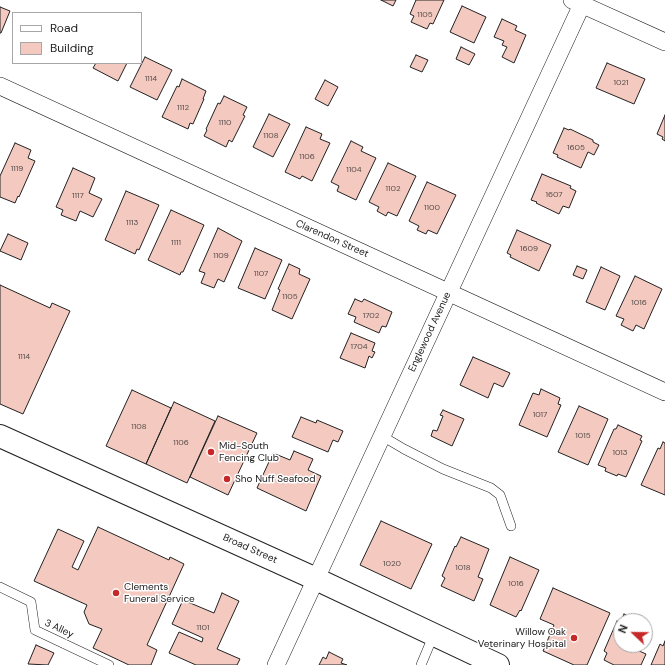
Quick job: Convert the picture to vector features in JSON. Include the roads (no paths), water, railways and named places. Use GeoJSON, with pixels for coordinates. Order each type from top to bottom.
{"type":"FeatureCollection","features":[{"type":"Feature","properties":{"kind":"street"},"geometry":{"type":"LineString","coordinates":[[579,2],[665,42]]}},
{"type":"Feature","properties":{"kind":"street","name":"Englewood Avenue"},"geometry":{"type":"LineString","coordinates":[[276,665],[449,292],[579,2]]}},
{"type":"Feature","properties":{"kind":"street","name":"Clarendon Street"},"geometry":{"type":"LineString","coordinates":[[0,86],[665,392]]}},
{"type":"Feature","properties":{"kind":"street","name":"Broad Street"},"geometry":{"type":"LineString","coordinates":[[0,436],[316,579],[498,665]]}},
{"type":"Feature","properties":{"kind":"lane"},"geometry":{"type":"LineString","coordinates":[[382,436],[444,469],[491,488],[500,495],[511,526]]}},
{"type":"Feature","properties":{"kind":"lane","name":"3 Alley"},"geometry":{"type":"LineString","coordinates":[[0,587],[31,602],[35,630],[109,665]]}},
{"type":"Feature","properties":{"kind":"lane"},"geometry":{"type":"LineString","coordinates":[[421,665],[434,634]]}},
{"type":"Feature","properties":{"kind":"place","name":"Mid-South Fencing Club"},"geometry":{"type":"Point","coordinates":[211,452]}},
{"type":"Feature","properties":{"kind":"place","name":"Sho Nuff Seafood"},"geometry":{"type":"Point","coordinates":[227,479]}},
{"type":"Feature","properties":{"kind":"place","name":"Clements Funeral Service"},"geometry":{"type":"Point","coordinates":[116,593]}},
{"type":"Feature","properties":{"kind":"place","name":"Willow Oak Veterinary Hospital"},"geometry":{"type":"Point","coordinates":[574,638]}}]}
